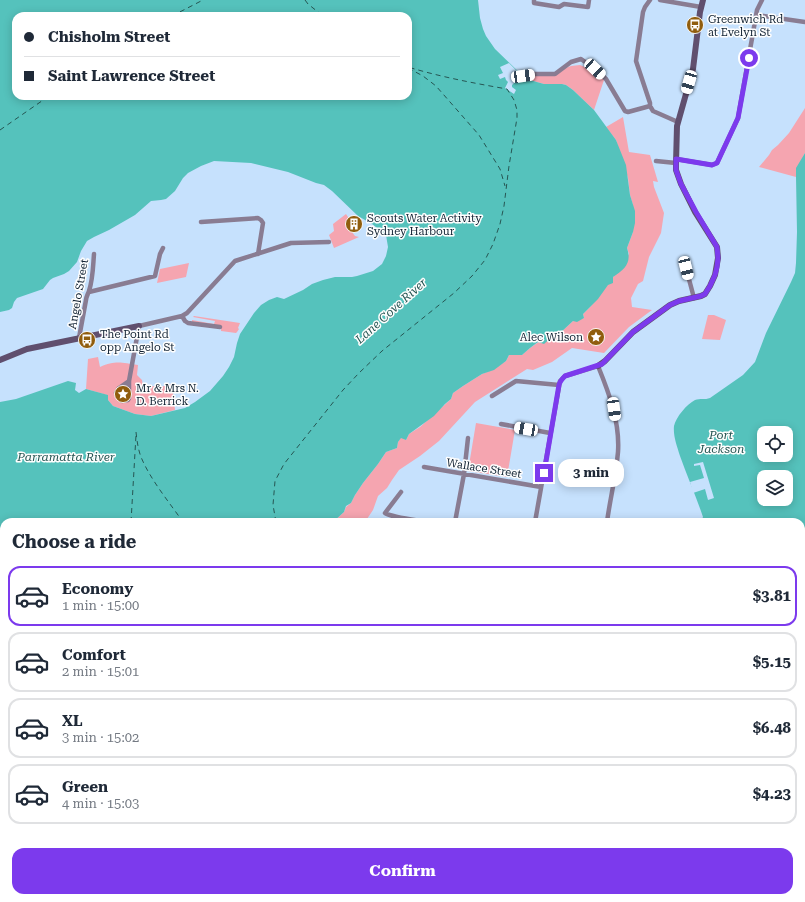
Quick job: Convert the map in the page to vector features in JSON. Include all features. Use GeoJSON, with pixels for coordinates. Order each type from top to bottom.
{"type":"FeatureCollection","features":[{"type":"Feature","properties":{"kind":"street"},"geometry":{"type":"LineString","coordinates":[[534,0],[534,3],[559,7],[564,4],[588,7],[589,0]]}},
{"type":"Feature","properties":{"kind":"street"},"geometry":{"type":"LineString","coordinates":[[650,0],[645,7],[636,61],[650,106],[653,111],[678,122]]}},
{"type":"Feature","properties":{"kind":"street"},"geometry":{"type":"LineString","coordinates":[[536,518],[560,381],[565,376],[598,366],[605,361],[633,332],[670,305],[705,294],[715,275],[718,253],[717,247],[681,184],[676,170],[676,132],[693,69],[702,3],[660,0]]}},
{"type":"Feature","properties":{"kind":"street"},"geometry":{"type":"LineString","coordinates":[[656,161],[676,161],[712,165],[717,163],[738,118],[758,7],[762,0]]}},
{"type":"Feature","properties":{"kind":"street"},"geometry":{"type":"LineString","coordinates":[[757,15],[805,22]]}},
{"type":"Feature","properties":{"kind":"street"},"geometry":{"type":"LineString","coordinates":[[523,76],[535,74],[555,74],[571,62],[581,59],[606,79],[625,111],[628,112],[650,106]]}},
{"type":"Feature","properties":{"kind":"street"},"geometry":{"type":"LineString","coordinates":[[201,222],[258,218],[262,220],[263,223],[258,254]]}},
{"type":"Feature","properties":{"kind":"street"},"geometry":{"type":"LineString","coordinates":[[0,360],[27,349],[182,316],[189,311],[235,261],[291,243],[329,242]]}},
{"type":"Feature","properties":{"kind":"street"},"geometry":{"type":"LineString","coordinates":[[89,292],[156,276],[160,254],[163,248]]}},
{"type":"Feature","properties":{"kind":"street","name":"Angelo Street"},"geometry":{"type":"LineString","coordinates":[[79,338],[86,300],[89,292],[94,254]]}},
{"type":"Feature","properties":{"kind":"street"},"geometry":{"type":"LineString","coordinates":[[686,268],[694,298]]}},
{"type":"Feature","properties":{"kind":"street"},"geometry":{"type":"LineString","coordinates":[[182,316],[185,321],[188,322],[220,327]]}},
{"type":"Feature","properties":{"kind":"street"},"geometry":{"type":"LineString","coordinates":[[129,381],[138,326]]}},
{"type":"Feature","properties":{"kind":"street"},"geometry":{"type":"LineString","coordinates":[[598,366],[614,409],[618,435],[618,451],[608,518]]}},
{"type":"Feature","properties":{"kind":"street"},"geometry":{"type":"LineString","coordinates":[[492,396],[516,381],[559,385]]}},
{"type":"Feature","properties":{"kind":"street"},"geometry":{"type":"LineString","coordinates":[[501,424],[550,433]]}},
{"type":"Feature","properties":{"kind":"street"},"geometry":{"type":"LineString","coordinates":[[456,518],[464,474],[468,438]]}},
{"type":"Feature","properties":{"kind":"street","name":"Wallace Street"},"geometry":{"type":"LineString","coordinates":[[424,467],[541,487]]}},
{"type":"Feature","properties":{"kind":"street"},"geometry":{"type":"LineString","coordinates":[[401,492],[385,513],[405,518]]}},
{"type":"Feature","properties":{"kind":"shaded area"},"geometry":{"type":"Polygon","coordinates":[[[580,65],[594,71],[604,80],[594,110],[566,85],[544,84],[526,79],[552,73],[571,66],[580,65]]]}},
{"type":"Feature","properties":{"kind":"shaded area"},"geometry":{"type":"Polygon","coordinates":[[[805,108],[805,153],[796,172],[796,177],[759,167],[772,150],[789,133],[805,108]]]}},
{"type":"Feature","properties":{"kind":"shaded area"},"geometry":{"type":"Polygon","coordinates":[[[623,117],[629,152],[650,155],[658,182],[653,181],[664,213],[661,233],[649,257],[643,281],[638,284],[631,298],[632,307],[652,310],[629,327],[604,353],[572,348],[552,362],[533,370],[527,369],[475,402],[439,441],[399,470],[387,488],[378,496],[373,510],[368,518],[337,518],[351,503],[363,483],[386,452],[397,448],[401,437],[406,440],[409,434],[420,427],[451,399],[453,393],[482,374],[494,369],[506,361],[509,355],[522,355],[549,336],[559,334],[573,321],[584,318],[583,314],[602,293],[629,254],[627,248],[633,232],[633,205],[628,178],[616,140],[606,127],[623,117]]]}},
{"type":"Feature","properties":{"kind":"shaded area"},"geometry":{"type":"Polygon","coordinates":[[[346,214],[350,220],[347,223],[347,229],[349,228],[355,236],[359,237],[334,248],[329,235],[334,231],[333,224],[346,214]]]}},
{"type":"Feature","properties":{"kind":"shaded area"},"geometry":{"type":"Polygon","coordinates":[[[189,263],[186,277],[157,283],[160,269],[189,263]]]}},
{"type":"Feature","properties":{"kind":"shaded area"},"geometry":{"type":"Polygon","coordinates":[[[708,315],[714,315],[726,320],[720,340],[702,339],[708,315]]]}},
{"type":"Feature","properties":{"kind":"shaded area"},"geometry":{"type":"Polygon","coordinates":[[[193,317],[240,323],[239,329],[236,333],[221,331],[221,327],[192,322],[192,320],[214,324],[215,321],[193,317]]]}},
{"type":"Feature","properties":{"kind":"shaded area"},"geometry":{"type":"Polygon","coordinates":[[[98,357],[100,367],[115,363],[138,365],[137,375],[142,380],[143,385],[160,387],[172,384],[175,410],[151,416],[135,414],[113,406],[108,400],[107,395],[86,389],[88,359],[98,357]]]}},
{"type":"Feature","properties":{"kind":"shaded area"},"geometry":{"type":"Polygon","coordinates":[[[476,423],[515,430],[507,477],[468,471],[476,423]]]}},
{"type":"Feature","properties":{"kind":"water","name":"Lane Cove River"},"geometry":{"type":"Polygon","coordinates":[[[0,0],[478,0],[483,29],[495,49],[526,79],[544,84],[562,84],[573,90],[594,110],[616,140],[626,165],[630,195],[635,211],[635,223],[627,248],[629,258],[628,262],[621,271],[613,277],[613,283],[608,285],[598,299],[583,314],[584,318],[577,322],[573,321],[559,334],[554,335],[544,344],[538,342],[522,355],[509,355],[506,361],[494,370],[482,374],[453,393],[451,399],[434,416],[409,434],[406,440],[401,438],[398,442],[397,448],[386,452],[363,483],[351,503],[346,506],[344,512],[337,518],[0,518],[0,402],[16,399],[68,381],[76,383],[75,390],[79,393],[86,389],[108,395],[108,400],[113,406],[135,414],[151,416],[185,408],[210,391],[223,376],[234,357],[240,334],[261,305],[277,297],[284,299],[312,284],[323,280],[335,277],[357,276],[373,271],[382,264],[388,247],[386,235],[372,224],[358,216],[324,185],[288,172],[251,163],[214,161],[201,166],[188,173],[175,191],[166,199],[151,201],[135,215],[87,241],[77,262],[69,271],[50,280],[43,289],[17,298],[12,308],[0,312],[0,0]]]}},
{"type":"Feature","properties":{"kind":"water","name":"Port Jackson"},"geometry":{"type":"Polygon","coordinates":[[[805,153],[805,518],[702,518],[680,456],[674,434],[674,426],[682,411],[689,404],[697,399],[710,398],[743,375],[755,362],[766,333],[795,273],[796,168],[805,153]]]}},
{"type":"Feature","properties":{"kind":"pier"},"geometry":{"type":"Polygon","coordinates":[[[509,63],[523,77],[519,78],[512,85],[512,87],[516,90],[514,94],[505,88],[508,82],[505,77],[500,79],[498,75],[503,73],[500,67],[509,63]]]}},
{"type":"Feature","properties":{"kind":"pier"},"geometry":{"type":"Polygon","coordinates":[[[703,462],[714,498],[708,500],[705,489],[693,493],[690,482],[704,478],[700,465],[694,466],[694,464],[703,462]]]}},
{"type":"Feature","properties":{"kind":"ferry route"},"geometry":{"type":"LineString","coordinates":[[180,12],[203,0]]}},
{"type":"Feature","properties":{"kind":"ferry route"},"geometry":{"type":"LineString","coordinates":[[305,0],[318,12]]}},
{"type":"Feature","properties":{"kind":"ferry route"},"geometry":{"type":"LineString","coordinates":[[275,518],[273,505],[275,481],[284,464],[343,390],[359,373],[382,351],[454,293],[472,276],[485,260],[493,244],[500,224],[517,118],[517,110],[514,100],[507,89],[457,80],[412,68]]}},
{"type":"Feature","properties":{"kind":"ferry route"},"geometry":{"type":"LineString","coordinates":[[412,70],[436,86],[479,135],[500,169],[505,186]]}},
{"type":"Feature","properties":{"kind":"ferry route"},"geometry":{"type":"LineString","coordinates":[[0,130],[43,100]]}},
{"type":"Feature","properties":{"kind":"ferry route"},"geometry":{"type":"LineString","coordinates":[[136,432],[139,451],[149,474],[180,518]]}},
{"type":"Feature","properties":{"kind":"ferry route"},"geometry":{"type":"LineString","coordinates":[[131,518],[136,435]]}},
{"type":"Feature","properties":{"kind":"place","name":"Greenwich Rd at Evelyn St"},"geometry":{"type":"Point","coordinates":[695,25]}},
{"type":"Feature","properties":{"kind":"place","name":"Scouts Water Activity Sydney Harbour"},"geometry":{"type":"Point","coordinates":[354,224]}},
{"type":"Feature","properties":{"kind":"place","name":"Alec Wilson"},"geometry":{"type":"Point","coordinates":[596,337]}},
{"type":"Feature","properties":{"kind":"place","name":"The Point Rd opp Angelo St"},"geometry":{"type":"Point","coordinates":[87,340]}},
{"type":"Feature","properties":{"kind":"place","name":"Mr & Mrs N. D. Berrick"},"geometry":{"type":"Point","coordinates":[123,394]}},
{"type":"Feature","properties":{"kind":"route"},"geometry":{"type":"LineString","coordinates":[[544,473],[559,385],[562,378],[602,364],[633,332],[670,305],[675,302],[701,296],[705,294],[710,286],[717,267],[717,247],[681,184],[676,170],[676,159],[712,165],[717,163],[738,118],[749,58]]}},
{"type":"Feature","properties":{"kind":"water label","name":"Parramatta River"},"geometry":{"type":"Point","coordinates":[66,457]}}]}
